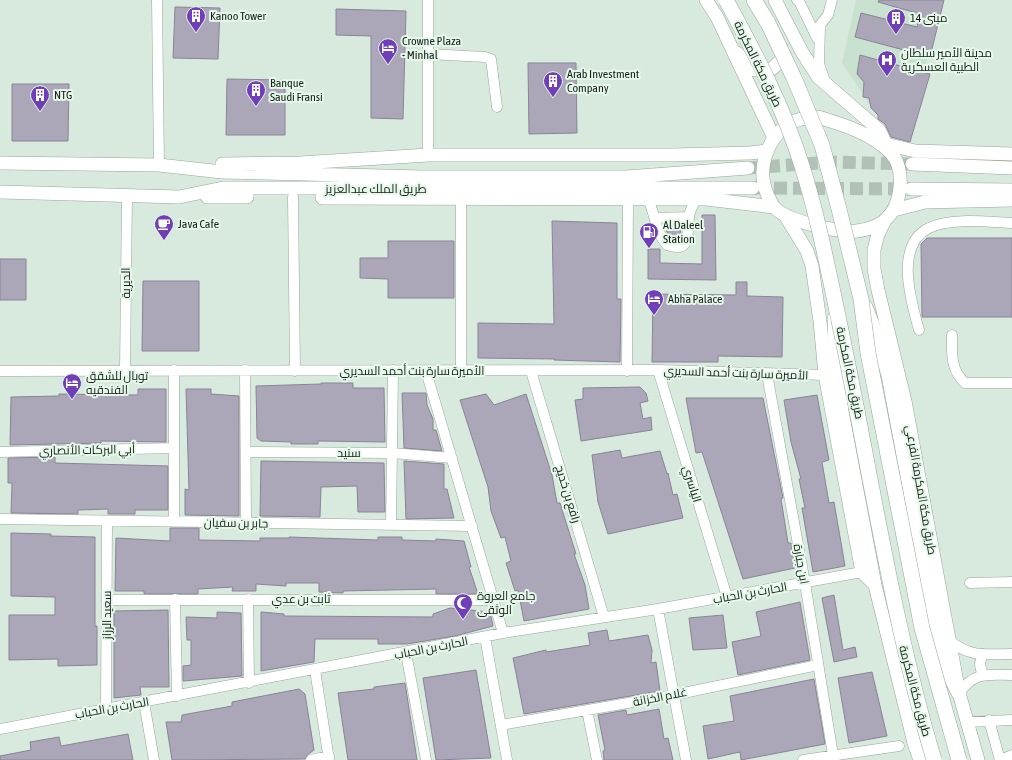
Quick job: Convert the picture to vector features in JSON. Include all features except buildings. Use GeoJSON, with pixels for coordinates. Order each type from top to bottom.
{"type":"FeatureCollection","features":[{"type":"Feature","properties":{"kind":"highway","name":"طريق مكة المكرمة"},"geometry":{"type":"LineString","coordinates":[[726,0],[755,55],[778,104],[802,165],[820,232],[858,412],[865,456],[901,637],[934,760]]}},
{"type":"Feature","properties":{"kind":"highway","name":"طريق مكة المكرمة"},"geometry":{"type":"LineString","coordinates":[[754,0],[768,23],[794,78],[822,145],[861,299],[868,353],[922,628],[959,760]]}},
{"type":"Feature","properties":{"kind":"highway"},"geometry":{"type":"LineString","coordinates":[[861,299],[878,340],[889,375],[938,637],[949,672],[959,693]]}},
{"type":"Feature","properties":{"kind":"main road"},"geometry":{"type":"LineString","coordinates":[[706,0],[717,17],[774,138]]}},
{"type":"Feature","properties":{"kind":"main road"},"geometry":{"type":"LineString","coordinates":[[731,47],[755,70],[772,69],[781,60],[781,46],[770,0]]}},
{"type":"Feature","properties":{"kind":"main road"},"geometry":{"type":"LineString","coordinates":[[775,0],[802,52],[818,77],[879,130],[886,147],[899,168],[900,183],[894,210],[885,220],[858,231],[839,231],[803,222],[785,215],[774,207],[765,190],[763,170],[766,151],[774,138],[789,124],[801,118],[818,116],[848,126],[875,139],[886,147],[915,151],[1012,154]]}},
{"type":"Feature","properties":{"kind":"main road"},"geometry":{"type":"LineString","coordinates":[[176,167],[210,164],[300,163],[428,155],[672,155],[750,153],[766,151]]}},
{"type":"Feature","properties":{"kind":"main road","name":"طريق الملك عبدالعزيز"},"geometry":{"type":"LineString","coordinates":[[0,163],[159,165],[222,172],[422,177],[626,177],[748,168]]}},
{"type":"Feature","properties":{"kind":"main road"},"geometry":{"type":"LineString","coordinates":[[912,164],[1012,168]]}},
{"type":"Feature","properties":{"kind":"main road","name":"طريق الملك عبدالعزيز"},"geometry":{"type":"LineString","coordinates":[[0,192],[179,198],[223,188],[753,188]]}},
{"type":"Feature","properties":{"kind":"main road"},"geometry":{"type":"LineString","coordinates":[[911,189],[1012,190]]}},
{"type":"Feature","properties":{"kind":"main road"},"geometry":{"type":"LineString","coordinates":[[179,198],[293,197],[628,200],[696,199],[774,207]]}},
{"type":"Feature","properties":{"kind":"main road"},"geometry":{"type":"LineString","coordinates":[[894,210],[925,202],[1012,200]]}},
{"type":"Feature","properties":{"kind":"main road"},"geometry":{"type":"LineString","coordinates":[[785,215],[807,251],[812,266],[820,321],[825,375],[862,572],[875,585]]}},
{"type":"Feature","properties":{"kind":"main road","name":"طريق مكة المكرمة الفرعي"},"geometry":{"type":"LineString","coordinates":[[885,220],[878,234],[874,250],[874,269],[903,394],[959,693],[978,760]]}},
{"type":"Feature","properties":{"kind":"main road"},"geometry":{"type":"LineString","coordinates":[[833,293],[835,352],[842,411],[875,585],[920,760]]}},
{"type":"Feature","properties":{"kind":"street"},"geometry":{"type":"LineString","coordinates":[[156,0],[159,165]]}},
{"type":"Feature","properties":{"kind":"street"},"geometry":{"type":"LineString","coordinates":[[428,0],[428,155]]}},
{"type":"Feature","properties":{"kind":"street"},"geometry":{"type":"LineString","coordinates":[[797,0],[819,36]]}},
{"type":"Feature","properties":{"kind":"street"},"geometry":{"type":"LineString","coordinates":[[804,0],[819,36]]}},
{"type":"Feature","properties":{"kind":"street"},"geometry":{"type":"LineString","coordinates":[[826,84],[819,64],[819,36],[820,25],[828,15],[832,0]]}},
{"type":"Feature","properties":{"kind":"street"},"geometry":{"type":"LineString","coordinates":[[428,54],[485,57],[491,59],[496,107]]}},
{"type":"Feature","properties":{"kind":"street","name":"الديرية"},"geometry":{"type":"LineString","coordinates":[[125,370],[126,196]]}},
{"type":"Feature","properties":{"kind":"street"},"geometry":{"type":"LineString","coordinates":[[293,197],[295,370]]}},
{"type":"Feature","properties":{"kind":"street"},"geometry":{"type":"LineString","coordinates":[[461,198],[461,371]]}},
{"type":"Feature","properties":{"kind":"street"},"geometry":{"type":"LineString","coordinates":[[648,199],[656,218],[662,239],[667,245],[677,247],[682,246],[688,240],[689,217],[696,199]]}},
{"type":"Feature","properties":{"kind":"street"},"geometry":{"type":"LineString","coordinates":[[627,371],[628,200]]}},
{"type":"Feature","properties":{"kind":"street"},"geometry":{"type":"LineString","coordinates":[[656,218],[689,217]]}},
{"type":"Feature","properties":{"kind":"street"},"geometry":{"type":"LineString","coordinates":[[919,330],[909,288],[908,271],[909,256],[913,244],[920,234],[930,227],[947,223],[1012,223]]}},
{"type":"Feature","properties":{"kind":"street"},"geometry":{"type":"LineString","coordinates":[[952,335],[952,364],[956,373],[964,383],[1012,384]]}},
{"type":"Feature","properties":{"kind":"street"},"geometry":{"type":"LineString","coordinates":[[174,370],[174,522]]}},
{"type":"Feature","properties":{"kind":"street"},"geometry":{"type":"LineString","coordinates":[[245,370],[246,523]]}},
{"type":"Feature","properties":{"kind":"street"},"geometry":{"type":"LineString","coordinates":[[391,525],[393,370]]}},
{"type":"Feature","properties":{"kind":"street","name":"الأميرة سارة بنت أحمد السديري"},"geometry":{"type":"LineString","coordinates":[[0,371],[658,370],[825,375]]}},
{"type":"Feature","properties":{"kind":"street","name":"الياسري"},"geometry":{"type":"LineString","coordinates":[[658,370],[727,597]]}},
{"type":"Feature","properties":{"kind":"street"},"geometry":{"type":"LineString","coordinates":[[426,371],[495,600],[503,634]]}},
{"type":"Feature","properties":{"kind":"street","name":"رافع بن خديج"},"geometry":{"type":"LineString","coordinates":[[531,371],[604,617]]}},
{"type":"Feature","properties":{"kind":"street","name":"ابن جبارة"},"geometry":{"type":"LineString","coordinates":[[767,374],[805,583],[833,755]]}},
{"type":"Feature","properties":{"kind":"street","name":"أبي البركات الأنصاري"},"geometry":{"type":"LineString","coordinates":[[0,452],[174,448]]}},
{"type":"Feature","properties":{"kind":"street","name":"سنيد"},"geometry":{"type":"LineString","coordinates":[[246,452],[392,453],[452,458]]}},
{"type":"Feature","properties":{"kind":"street","name":"جابر بن سفيان"},"geometry":{"type":"LineString","coordinates":[[0,519],[472,526]]}},
{"type":"Feature","properties":{"kind":"street","name":"سعيد الرزاز"},"geometry":{"type":"LineString","coordinates":[[106,708],[107,521]]}},
{"type":"Feature","properties":{"kind":"street","name":"الحارث بن الحباب"},"geometry":{"type":"LineString","coordinates":[[0,729],[484,637],[658,609],[862,572]]}},
{"type":"Feature","properties":{"kind":"street"},"geometry":{"type":"LineString","coordinates":[[970,583],[1012,582]]}},
{"type":"Feature","properties":{"kind":"street"},"geometry":{"type":"LineString","coordinates":[[248,599],[248,683]]}},
{"type":"Feature","properties":{"kind":"street","name":"ثابت بن عدي"},"geometry":{"type":"LineString","coordinates":[[107,600],[495,600]]}},
{"type":"Feature","properties":{"kind":"street"},"geometry":{"type":"LineString","coordinates":[[175,600],[177,696]]}},
{"type":"Feature","properties":{"kind":"street"},"geometry":{"type":"LineString","coordinates":[[658,609],[686,760]]}},
{"type":"Feature","properties":{"kind":"street"},"geometry":{"type":"LineString","coordinates":[[484,637],[508,760]]}},
{"type":"Feature","properties":{"kind":"street"},"geometry":{"type":"LineString","coordinates":[[950,641],[966,652],[983,654],[1012,654]]}},
{"type":"Feature","properties":{"kind":"street"},"geometry":{"type":"LineString","coordinates":[[406,653],[426,760]]}},
{"type":"Feature","properties":{"kind":"street"},"geometry":{"type":"LineString","coordinates":[[983,654],[980,660],[980,668],[984,675]]}},
{"type":"Feature","properties":{"kind":"street","name":"غلام الخزانة"},"geometry":{"type":"LineString","coordinates":[[501,725],[674,695],[818,665]]}},
{"type":"Feature","properties":{"kind":"street"},"geometry":{"type":"LineString","coordinates":[[311,760],[329,758],[315,670]]}},
{"type":"Feature","properties":{"kind":"street"},"geometry":{"type":"LineString","coordinates":[[959,693],[971,679],[984,675],[1012,675]]}},
{"type":"Feature","properties":{"kind":"street"},"geometry":{"type":"LineString","coordinates":[[144,702],[154,760]]}},
{"type":"Feature","properties":{"kind":"street"},"geometry":{"type":"LineString","coordinates":[[587,710],[597,760]]}},
{"type":"Feature","properties":{"kind":"street"},"geometry":{"type":"LineString","coordinates":[[989,720],[1000,760],[1012,755]]}},
{"type":"Feature","properties":{"kind":"street"},"geometry":{"type":"LineString","coordinates":[[968,722],[1012,720]]}},
{"type":"Feature","properties":{"kind":"street"},"geometry":{"type":"LineString","coordinates":[[803,760],[833,755],[857,756],[899,746]]}},
{"type":"Feature","properties":{"kind":"shaded area","name":"مدينة الأمير سلطان الطبية العسكرية"},"geometry":{"type":"Polygon","coordinates":[[[856,0],[942,0],[919,91],[888,121],[870,105],[842,63],[856,0]]]}},
{"type":"Feature","properties":{"kind":"tunnel"},"geometry":{"type":"LineString","coordinates":[[748,168],[832,162],[908,164]]}},
{"type":"Feature","properties":{"kind":"tunnel"},"geometry":{"type":"LineString","coordinates":[[755,188],[911,189]]}},
{"type":"Feature","properties":{"kind":"place","name":"Kanoo Tower"},"geometry":{"type":"Point","coordinates":[196,33]}},
{"type":"Feature","properties":{"kind":"place","name":"مبنى 14"},"geometry":{"type":"Point","coordinates":[896,35]}},
{"type":"Feature","properties":{"kind":"place","name":"Crowne Plaza - Minhal"},"geometry":{"type":"Point","coordinates":[388,65]}},
{"type":"Feature","properties":{"kind":"place","name":"مدينة الأمير سلطان الطبية العسكرية"},"geometry":{"type":"Point","coordinates":[887,77]}},
{"type":"Feature","properties":{"kind":"place","name":"Arab Investment Company"},"geometry":{"type":"Point","coordinates":[553,98]}},
{"type":"Feature","properties":{"kind":"place","name":"Banque Saudi Fransi"},"geometry":{"type":"Point","coordinates":[256,107]}},
{"type":"Feature","properties":{"kind":"place","name":"NTG"},"geometry":{"type":"Point","coordinates":[40,112]}},
{"type":"Feature","properties":{"kind":"place","name":"Java Cafe"},"geometry":{"type":"Point","coordinates":[164,241]}},
{"type":"Feature","properties":{"kind":"place","name":"Al Daleel Station"},"geometry":{"type":"Point","coordinates":[649,249]}},
{"type":"Feature","properties":{"kind":"place","name":"Abha Palace"},"geometry":{"type":"Point","coordinates":[654,316]}},
{"type":"Feature","properties":{"kind":"place","name":"توبال للشقق الفندقيه"},"geometry":{"type":"Point","coordinates":[72,400]}},
{"type":"Feature","properties":{"kind":"place","name":"جامع العروة الوثقى"},"geometry":{"type":"Point","coordinates":[463,620]}}]}
